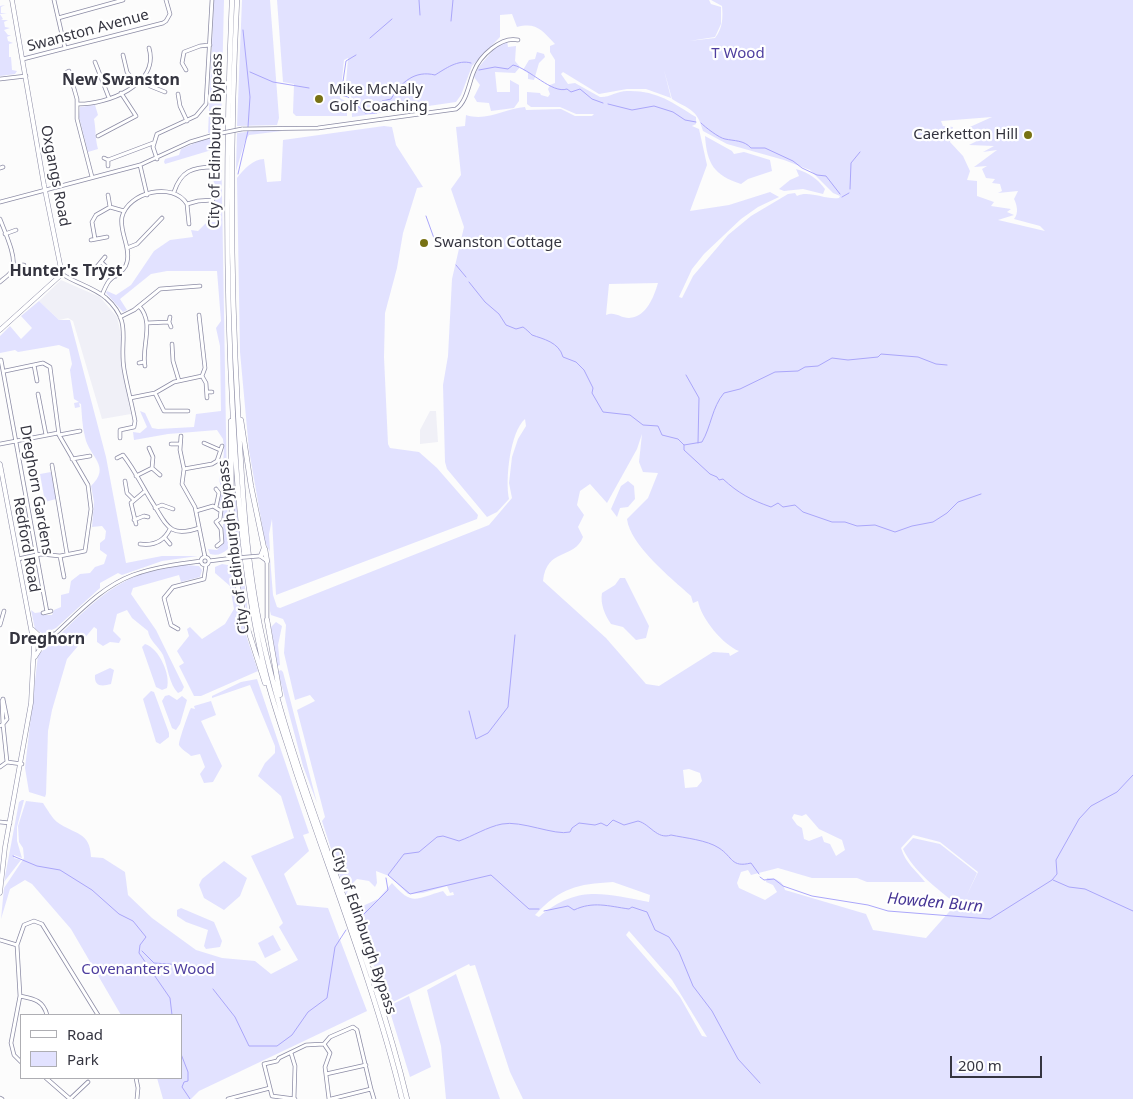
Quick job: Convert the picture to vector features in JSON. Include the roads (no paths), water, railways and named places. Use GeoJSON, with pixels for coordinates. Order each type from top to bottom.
{"type":"FeatureCollection","features":[{"type":"Feature","properties":{"kind":"highway","name":"City of Edinburgh Bypass"},"geometry":{"type":"LineString","coordinates":[[232,0],[226,191],[236,467],[250,597],[266,677],[376,1006],[402,1099]]}},
{"type":"Feature","properties":{"kind":"highway","name":"City of Edinburgh Bypass"},"geometry":{"type":"LineString","coordinates":[[237,0],[231,192],[233,372],[241,470],[256,600],[269,664],[292,742],[382,1010],[407,1099]]}},
{"type":"Feature","properties":{"kind":"highway"},"geometry":{"type":"LineString","coordinates":[[233,372],[251,486],[264,548],[267,553],[267,562]]}},
{"type":"Feature","properties":{"kind":"highway"},"geometry":{"type":"LineString","coordinates":[[233,372],[233,558],[244,617],[255,655],[284,734]]}},
{"type":"Feature","properties":{"kind":"highway"},"geometry":{"type":"LineString","coordinates":[[260,556],[264,548]]}},
{"type":"Feature","properties":{"kind":"highway"},"geometry":{"type":"LineString","coordinates":[[268,620],[276,673],[292,742]]}},
{"type":"Feature","properties":{"kind":"main road","name":"Oxgangs Road"},"geometry":{"type":"LineString","coordinates":[[12,0],[62,274]]}},
{"type":"Feature","properties":{"kind":"main road"},"geometry":{"type":"LineString","coordinates":[[0,330],[62,274]]}},
{"type":"Feature","properties":{"kind":"main road","name":"Redford Road"},"geometry":{"type":"LineString","coordinates":[[0,464],[34,645]]}},
{"type":"Feature","properties":{"kind":"main road"},"geometry":{"type":"LineString","coordinates":[[32,629],[42,637],[45,643],[33,661]]}},
{"type":"Feature","properties":{"kind":"main road"},"geometry":{"type":"LineString","coordinates":[[34,640],[42,637]]}},
{"type":"Feature","properties":{"kind":"main road"},"geometry":{"type":"LineString","coordinates":[[0,893],[31,703],[34,645],[40,648]]}},
{"type":"Feature","properties":{"kind":"street"},"geometry":{"type":"LineString","coordinates":[[54,0],[65,48]]}},
{"type":"Feature","properties":{"kind":"street"},"geometry":{"type":"LineString","coordinates":[[58,18],[123,0]]}},
{"type":"Feature","properties":{"kind":"street","name":"Swanston Avenue"},"geometry":{"type":"LineString","coordinates":[[23,60],[166,21],[170,14],[166,0]]}},
{"type":"Feature","properties":{"kind":"street"},"geometry":{"type":"LineString","coordinates":[[108,166],[106,159],[153,143],[161,132],[201,113],[206,104],[212,0]]}},
{"type":"Feature","properties":{"kind":"street"},"geometry":{"type":"LineString","coordinates":[[0,202],[140,165],[157,159],[190,142],[217,134],[242,129],[318,128],[456,109],[462,104],[476,66],[499,42],[507,39],[518,40]]}},
{"type":"Feature","properties":{"kind":"street"},"geometry":{"type":"LineString","coordinates":[[186,70],[182,63],[184,52],[200,46],[210,45]]}},
{"type":"Feature","properties":{"kind":"street"},"geometry":{"type":"LineString","coordinates":[[77,104],[93,104],[109,98],[143,79],[150,66],[150,49]]}},
{"type":"Feature","properties":{"kind":"street"},"geometry":{"type":"LineString","coordinates":[[124,56],[128,72],[136,84]]}},
{"type":"Feature","properties":{"kind":"street"},"geometry":{"type":"LineString","coordinates":[[97,63],[109,98]]}},
{"type":"Feature","properties":{"kind":"street"},"geometry":{"type":"LineString","coordinates":[[67,72],[69,71],[77,104],[77,119],[92,178]]}},
{"type":"Feature","properties":{"kind":"street"},"geometry":{"type":"LineString","coordinates":[[0,79],[26,76]]}},
{"type":"Feature","properties":{"kind":"street"},"geometry":{"type":"LineString","coordinates":[[143,79],[150,86],[165,92]]}},
{"type":"Feature","properties":{"kind":"street"},"geometry":{"type":"LineString","coordinates":[[121,93],[136,116]]}},
{"type":"Feature","properties":{"kind":"street"},"geometry":{"type":"LineString","coordinates":[[178,94],[180,106],[187,121]]}},
{"type":"Feature","properties":{"kind":"street"},"geometry":{"type":"LineString","coordinates":[[98,136],[98,134],[116,128],[140,114]]}},
{"type":"Feature","properties":{"kind":"street"},"geometry":{"type":"LineString","coordinates":[[153,143],[157,159]]}},
{"type":"Feature","properties":{"kind":"street"},"geometry":{"type":"LineString","coordinates":[[140,165],[148,195]]}},
{"type":"Feature","properties":{"kind":"street"},"geometry":{"type":"LineString","coordinates":[[174,192],[178,180],[184,173],[211,168]]}},
{"type":"Feature","properties":{"kind":"street"},"geometry":{"type":"LineString","coordinates":[[102,295],[110,280],[127,264],[127,248],[122,225],[124,211],[133,200],[163,191],[174,192],[187,204],[191,216],[189,224]]}},
{"type":"Feature","properties":{"kind":"street"},"geometry":{"type":"LineString","coordinates":[[108,195],[110,208]]}},
{"type":"Feature","properties":{"kind":"street"},"geometry":{"type":"LineString","coordinates":[[187,204],[210,202]]}},
{"type":"Feature","properties":{"kind":"street"},"geometry":{"type":"LineString","coordinates":[[107,237],[93,240],[93,218],[110,208],[124,211]]}},
{"type":"Feature","properties":{"kind":"street"},"geometry":{"type":"LineString","coordinates":[[127,248],[137,244],[162,218]]}},
{"type":"Feature","properties":{"kind":"street"},"geometry":{"type":"LineString","coordinates":[[0,219],[13,265],[12,271],[0,282]]}},
{"type":"Feature","properties":{"kind":"street"},"geometry":{"type":"LineString","coordinates":[[158,222],[162,225]]}},
{"type":"Feature","properties":{"kind":"street"},"geometry":{"type":"LineString","coordinates":[[5,234],[16,230]]}},
{"type":"Feature","properties":{"kind":"street"},"geometry":{"type":"LineString","coordinates":[[95,269],[105,257]]}},
{"type":"Feature","properties":{"kind":"street"},"geometry":{"type":"LineString","coordinates":[[101,262],[116,276]]}},
{"type":"Feature","properties":{"kind":"street"},"geometry":{"type":"LineString","coordinates":[[13,265],[24,265]]}},
{"type":"Feature","properties":{"kind":"street"},"geometry":{"type":"LineString","coordinates":[[62,274],[102,295],[111,302],[120,317],[124,329],[123,364],[135,420],[134,427],[118,428],[120,438]]}},
{"type":"Feature","properties":{"kind":"street"},"geometry":{"type":"LineString","coordinates":[[120,317],[139,306],[160,289],[198,287],[197,292]]}},
{"type":"Feature","properties":{"kind":"street"},"geometry":{"type":"LineString","coordinates":[[139,306],[145,313],[147,324],[145,364],[139,362]]}},
{"type":"Feature","properties":{"kind":"street"},"geometry":{"type":"LineString","coordinates":[[199,315],[202,320],[205,368],[202,376]]}},
{"type":"Feature","properties":{"kind":"street"},"geometry":{"type":"LineString","coordinates":[[147,324],[170,320],[171,326]]}},
{"type":"Feature","properties":{"kind":"street"},"geometry":{"type":"LineString","coordinates":[[171,347],[179,381]]}},
{"type":"Feature","properties":{"kind":"street","name":"Dreghorn Gardens"},"geometry":{"type":"LineString","coordinates":[[1,360],[5,372],[47,612]]}},
{"type":"Feature","properties":{"kind":"street"},"geometry":{"type":"LineString","coordinates":[[5,372],[43,363],[50,367],[58,434],[88,482],[91,509],[86,550],[60,556],[37,555],[17,559]]}},
{"type":"Feature","properties":{"kind":"street"},"geometry":{"type":"LineString","coordinates":[[34,365],[37,381]]}},
{"type":"Feature","properties":{"kind":"street"},"geometry":{"type":"LineString","coordinates":[[130,398],[155,393],[179,381],[202,376]]}},
{"type":"Feature","properties":{"kind":"street"},"geometry":{"type":"LineString","coordinates":[[202,376],[206,383],[207,398]]}},
{"type":"Feature","properties":{"kind":"street"},"geometry":{"type":"LineString","coordinates":[[207,392],[212,392]]}},
{"type":"Feature","properties":{"kind":"street"},"geometry":{"type":"LineString","coordinates":[[155,393],[163,413],[184,410]]}},
{"type":"Feature","properties":{"kind":"street"},"geometry":{"type":"LineString","coordinates":[[38,394],[41,398],[46,435]]}},
{"type":"Feature","properties":{"kind":"street"},"geometry":{"type":"LineString","coordinates":[[0,444],[46,435],[80,431]]}},
{"type":"Feature","properties":{"kind":"street"},"geometry":{"type":"LineString","coordinates":[[181,436],[180,444],[184,469],[183,487],[196,511],[205,557],[209,561]]}},
{"type":"Feature","properties":{"kind":"street"},"geometry":{"type":"LineString","coordinates":[[204,443],[220,450]]}},
{"type":"Feature","properties":{"kind":"street"},"geometry":{"type":"LineString","coordinates":[[171,444],[180,444]]}},
{"type":"Feature","properties":{"kind":"street"},"geometry":{"type":"LineString","coordinates":[[184,469],[209,466],[217,461],[222,446]]}},
{"type":"Feature","properties":{"kind":"street"},"geometry":{"type":"LineString","coordinates":[[149,448],[153,457],[152,468]]}},
{"type":"Feature","properties":{"kind":"street"},"geometry":{"type":"LineString","coordinates":[[117,458],[123,455],[163,522],[170,529],[183,532],[199,528]]}},
{"type":"Feature","properties":{"kind":"street"},"geometry":{"type":"LineString","coordinates":[[72,459],[90,456]]}},
{"type":"Feature","properties":{"kind":"street"},"geometry":{"type":"LineString","coordinates":[[217,461],[220,464]]}},
{"type":"Feature","properties":{"kind":"street"},"geometry":{"type":"LineString","coordinates":[[52,465],[67,554]]}},
{"type":"Feature","properties":{"kind":"street"},"geometry":{"type":"LineString","coordinates":[[152,468],[160,475]]}},
{"type":"Feature","properties":{"kind":"street"},"geometry":{"type":"LineString","coordinates":[[136,476],[152,468]]}},
{"type":"Feature","properties":{"kind":"street"},"geometry":{"type":"LineString","coordinates":[[125,481],[127,493],[132,499]]}},
{"type":"Feature","properties":{"kind":"street"},"geometry":{"type":"LineString","coordinates":[[216,489],[219,493],[216,507]]}},
{"type":"Feature","properties":{"kind":"street"},"geometry":{"type":"LineString","coordinates":[[144,492],[132,499],[130,505],[135,522],[144,516],[148,517]]}},
{"type":"Feature","properties":{"kind":"street"},"geometry":{"type":"LineString","coordinates":[[155,508],[162,505],[170,509]]}},
{"type":"Feature","properties":{"kind":"street"},"geometry":{"type":"LineString","coordinates":[[196,511],[216,507]]}},
{"type":"Feature","properties":{"kind":"street"},"geometry":{"type":"LineString","coordinates":[[216,507],[221,513],[220,519],[216,522],[221,529],[222,542],[217,546]]}},
{"type":"Feature","properties":{"kind":"street"},"geometry":{"type":"LineString","coordinates":[[140,545],[152,544],[165,538],[170,529]]}},
{"type":"Feature","properties":{"kind":"street"},"geometry":{"type":"LineString","coordinates":[[165,538],[170,544]]}},
{"type":"Feature","properties":{"kind":"street"},"geometry":{"type":"LineString","coordinates":[[60,556],[64,577]]}},
{"type":"Feature","properties":{"kind":"street"},"geometry":{"type":"LineString","coordinates":[[178,629],[169,626],[164,601],[165,596],[176,586],[204,579],[206,565],[209,561],[233,558],[260,556],[267,562],[268,620]]}},
{"type":"Feature","properties":{"kind":"street"},"geometry":{"type":"LineString","coordinates":[[45,643],[100,594],[132,575],[159,567],[201,561],[205,557]]}},
{"type":"Feature","properties":{"kind":"street"},"geometry":{"type":"LineString","coordinates":[[201,561],[206,565]]}},
{"type":"Feature","properties":{"kind":"street"},"geometry":{"type":"LineString","coordinates":[[0,608],[5,611],[0,625]]}},
{"type":"Feature","properties":{"kind":"street"},"geometry":{"type":"LineString","coordinates":[[42,637],[56,633]]}},
{"type":"Feature","properties":{"kind":"street"},"geometry":{"type":"LineString","coordinates":[[2,725],[7,720],[3,699],[2,725],[7,762]]}},
{"type":"Feature","properties":{"kind":"street"},"geometry":{"type":"LineString","coordinates":[[0,767],[7,762],[22,764]]}},
{"type":"Feature","properties":{"kind":"street"},"geometry":{"type":"LineString","coordinates":[[0,822],[10,823]]}},
{"type":"Feature","properties":{"kind":"street"},"geometry":{"type":"LineString","coordinates":[[20,1061],[14,1055],[11,1043],[20,996],[17,945],[24,924],[34,921],[42,924],[97,1014]]}},
{"type":"Feature","properties":{"kind":"street"},"geometry":{"type":"LineString","coordinates":[[0,940],[17,945]]}},
{"type":"Feature","properties":{"kind":"street"},"geometry":{"type":"LineString","coordinates":[[20,996],[40,1001],[44,1005],[47,1014]]}},
{"type":"Feature","properties":{"kind":"street"},"geometry":{"type":"LineString","coordinates":[[291,1053],[295,1066],[296,1082],[293,1087],[295,1099],[272,1096],[264,1064],[277,1061],[279,1058],[306,1045],[324,1044],[330,1037],[350,1028],[355,1028],[374,1099]]}},
{"type":"Feature","properties":{"kind":"street"},"geometry":{"type":"LineString","coordinates":[[324,1044],[330,1053],[325,1063],[325,1080],[330,1099],[371,1089]]}},
{"type":"Feature","properties":{"kind":"street"},"geometry":{"type":"LineString","coordinates":[[326,1074],[366,1065]]}},
{"type":"Feature","properties":{"kind":"street"},"geometry":{"type":"LineString","coordinates":[[136,1079],[137,1099]]}},
{"type":"Feature","properties":{"kind":"street"},"geometry":{"type":"LineString","coordinates":[[53,1080],[70,1099],[88,1082]]}},
{"type":"Feature","properties":{"kind":"street"},"geometry":{"type":"LineString","coordinates":[[228,1099],[270,1088]]}},
{"type":"Feature","properties":{"kind":"waterway"},"geometry":{"type":"LineString","coordinates":[[419,0],[420,15]]}},
{"type":"Feature","properties":{"kind":"waterway"},"geometry":{"type":"LineString","coordinates":[[451,21],[453,0]]}},
{"type":"Feature","properties":{"kind":"waterway"},"geometry":{"type":"LineString","coordinates":[[370,38],[392,19]]}},
{"type":"Feature","properties":{"kind":"waterway"},"geometry":{"type":"LineString","coordinates":[[243,30],[250,97],[248,127]]}},
{"type":"Feature","properties":{"kind":"waterway"},"geometry":{"type":"LineString","coordinates":[[341,95],[346,61],[356,55]]}},
{"type":"Feature","properties":{"kind":"waterway"},"geometry":{"type":"LineString","coordinates":[[329,92],[348,97],[365,113],[377,113],[382,101],[391,99],[399,87],[409,79],[421,74],[435,75],[457,63],[471,63]]}},
{"type":"Feature","properties":{"kind":"waterway"},"geometry":{"type":"LineString","coordinates":[[479,70],[495,67],[508,69],[513,65],[520,67],[555,88],[567,89],[571,92],[580,89],[592,99],[603,103]]}},
{"type":"Feature","properties":{"kind":"waterway"},"geometry":{"type":"LineString","coordinates":[[250,72],[273,82],[309,88]]}},
{"type":"Feature","properties":{"kind":"waterway"},"geometry":{"type":"LineString","coordinates":[[608,104],[632,110],[654,106],[673,112],[685,120],[696,122]]}},
{"type":"Feature","properties":{"kind":"waterway"},"geometry":{"type":"LineString","coordinates":[[701,123],[722,138],[742,142],[751,148],[765,148],[817,175],[826,176],[840,194]]}},
{"type":"Feature","properties":{"kind":"waterway"},"geometry":{"type":"LineString","coordinates":[[238,174],[248,131]]}},
{"type":"Feature","properties":{"kind":"waterway"},"geometry":{"type":"LineString","coordinates":[[850,189],[851,163],[860,152]]}},
{"type":"Feature","properties":{"kind":"waterway"},"geometry":{"type":"LineString","coordinates":[[842,197],[849,193]]}},
{"type":"Feature","properties":{"kind":"waterway"},"geometry":{"type":"LineString","coordinates":[[426,216],[435,241],[441,247],[445,247]]}},
{"type":"Feature","properties":{"kind":"waterway"},"geometry":{"type":"LineString","coordinates":[[456,265],[466,277]]}},
{"type":"Feature","properties":{"kind":"waterway"},"geometry":{"type":"LineString","coordinates":[[469,282],[485,302],[499,314],[506,325],[516,329],[523,327],[532,335],[554,345],[563,357],[576,362],[584,370],[593,388],[592,393],[603,412],[630,415],[643,425],[658,426],[662,435],[678,439],[684,445],[702,442],[717,404],[724,393],[740,389],[775,372],[798,371],[805,367],[818,366],[832,358],[848,360],[878,357],[881,354],[918,357],[936,364],[947,365]]}},
{"type":"Feature","properties":{"kind":"waterway"},"geometry":{"type":"LineString","coordinates":[[686,375],[699,398],[698,443]]}},
{"type":"Feature","properties":{"kind":"waterway"},"geometry":{"type":"LineString","coordinates":[[684,445],[684,450],[710,474],[719,480],[723,479],[751,499],[771,507],[778,503],[783,507],[795,505],[803,512],[832,522],[845,522],[857,526],[875,525],[895,532],[933,522],[947,513],[958,502],[981,494]]}},
{"type":"Feature","properties":{"kind":"waterway"},"geometry":{"type":"LineString","coordinates":[[469,711],[476,739],[488,733],[508,707],[515,635]]}},
{"type":"Feature","properties":{"kind":"waterway","name":"Howden Burn"},"geometry":{"type":"LineString","coordinates":[[760,877],[764,880],[774,879],[783,886],[812,896],[868,905],[888,911],[990,919],[1052,880],[1057,874],[1056,860],[1079,819],[1091,806],[1117,792],[1133,775]]}},
{"type":"Feature","properties":{"kind":"waterway","name":"Howden Burn"},"geometry":{"type":"LineString","coordinates":[[539,909],[529,909],[491,875],[410,894],[388,875],[404,854],[419,852],[437,837],[443,836],[459,841],[491,827],[510,823],[564,833],[570,832],[579,823],[595,825],[601,823],[607,826],[613,820],[624,825],[638,821],[658,834],[708,843],[724,851],[736,863],[751,863],[759,874]]}},
{"type":"Feature","properties":{"kind":"waterway"},"geometry":{"type":"LineString","coordinates":[[13,856],[37,866],[60,870],[92,890],[119,914],[133,921],[146,937],[140,945],[139,953],[170,998],[172,1014]]}},
{"type":"Feature","properties":{"kind":"waterway","name":"Howden Burn"},"geometry":{"type":"LineString","coordinates":[[355,923],[388,890],[386,878]]}},
{"type":"Feature","properties":{"kind":"waterway"},"geometry":{"type":"LineString","coordinates":[[1053,880],[1069,887],[1085,889],[1133,911]]}},
{"type":"Feature","properties":{"kind":"waterway"},"geometry":{"type":"LineString","coordinates":[[544,911],[568,906],[574,910],[581,907],[601,905],[629,909],[632,907],[647,912],[655,930],[669,937],[679,952],[693,986],[712,1011],[738,1059],[760,1083]]}},
{"type":"Feature","properties":{"kind":"waterway","name":"Howden Burn"},"geometry":{"type":"LineString","coordinates":[[213,989],[235,1017],[249,1046],[277,1046],[292,1035],[308,1012],[327,998],[335,947],[346,930]]}},
{"type":"Feature","properties":{"kind":"waterway","name":"Howden Burn"},"geometry":{"type":"LineString","coordinates":[[142,951],[154,963],[199,966],[205,973]]}},
{"type":"Feature","properties":{"kind":"waterway"},"geometry":{"type":"LineString","coordinates":[[182,1057],[188,1072],[188,1081],[184,1082],[182,1087],[190,1099]]}},
{"type":"Feature","properties":{"kind":"place","name":"Mike McNally Golf Coaching"},"geometry":{"type":"Point","coordinates":[319,99]}},
{"type":"Feature","properties":{"kind":"place","name":"Caerketton Hill"},"geometry":{"type":"Point","coordinates":[1028,135]}},
{"type":"Feature","properties":{"kind":"place","name":"Swanston Cottage"},"geometry":{"type":"Point","coordinates":[424,243]}},
{"type":"Feature","properties":{"kind":"district","name":"New Swanston"},"geometry":{"type":"Point","coordinates":[121,80]}},
{"type":"Feature","properties":{"kind":"district","name":"Hunter's Tryst"},"geometry":{"type":"Point","coordinates":[66,271]}},
{"type":"Feature","properties":{"kind":"district","name":"Dreghorn"},"geometry":{"type":"Point","coordinates":[47,639]}},
{"type":"Feature","properties":{"kind":"park label","name":"T Wood"},"geometry":{"type":"Point","coordinates":[738,54]}},
{"type":"Feature","properties":{"kind":"park label","name":"Covenanters Wood"},"geometry":{"type":"Point","coordinates":[148,970]}}]}
